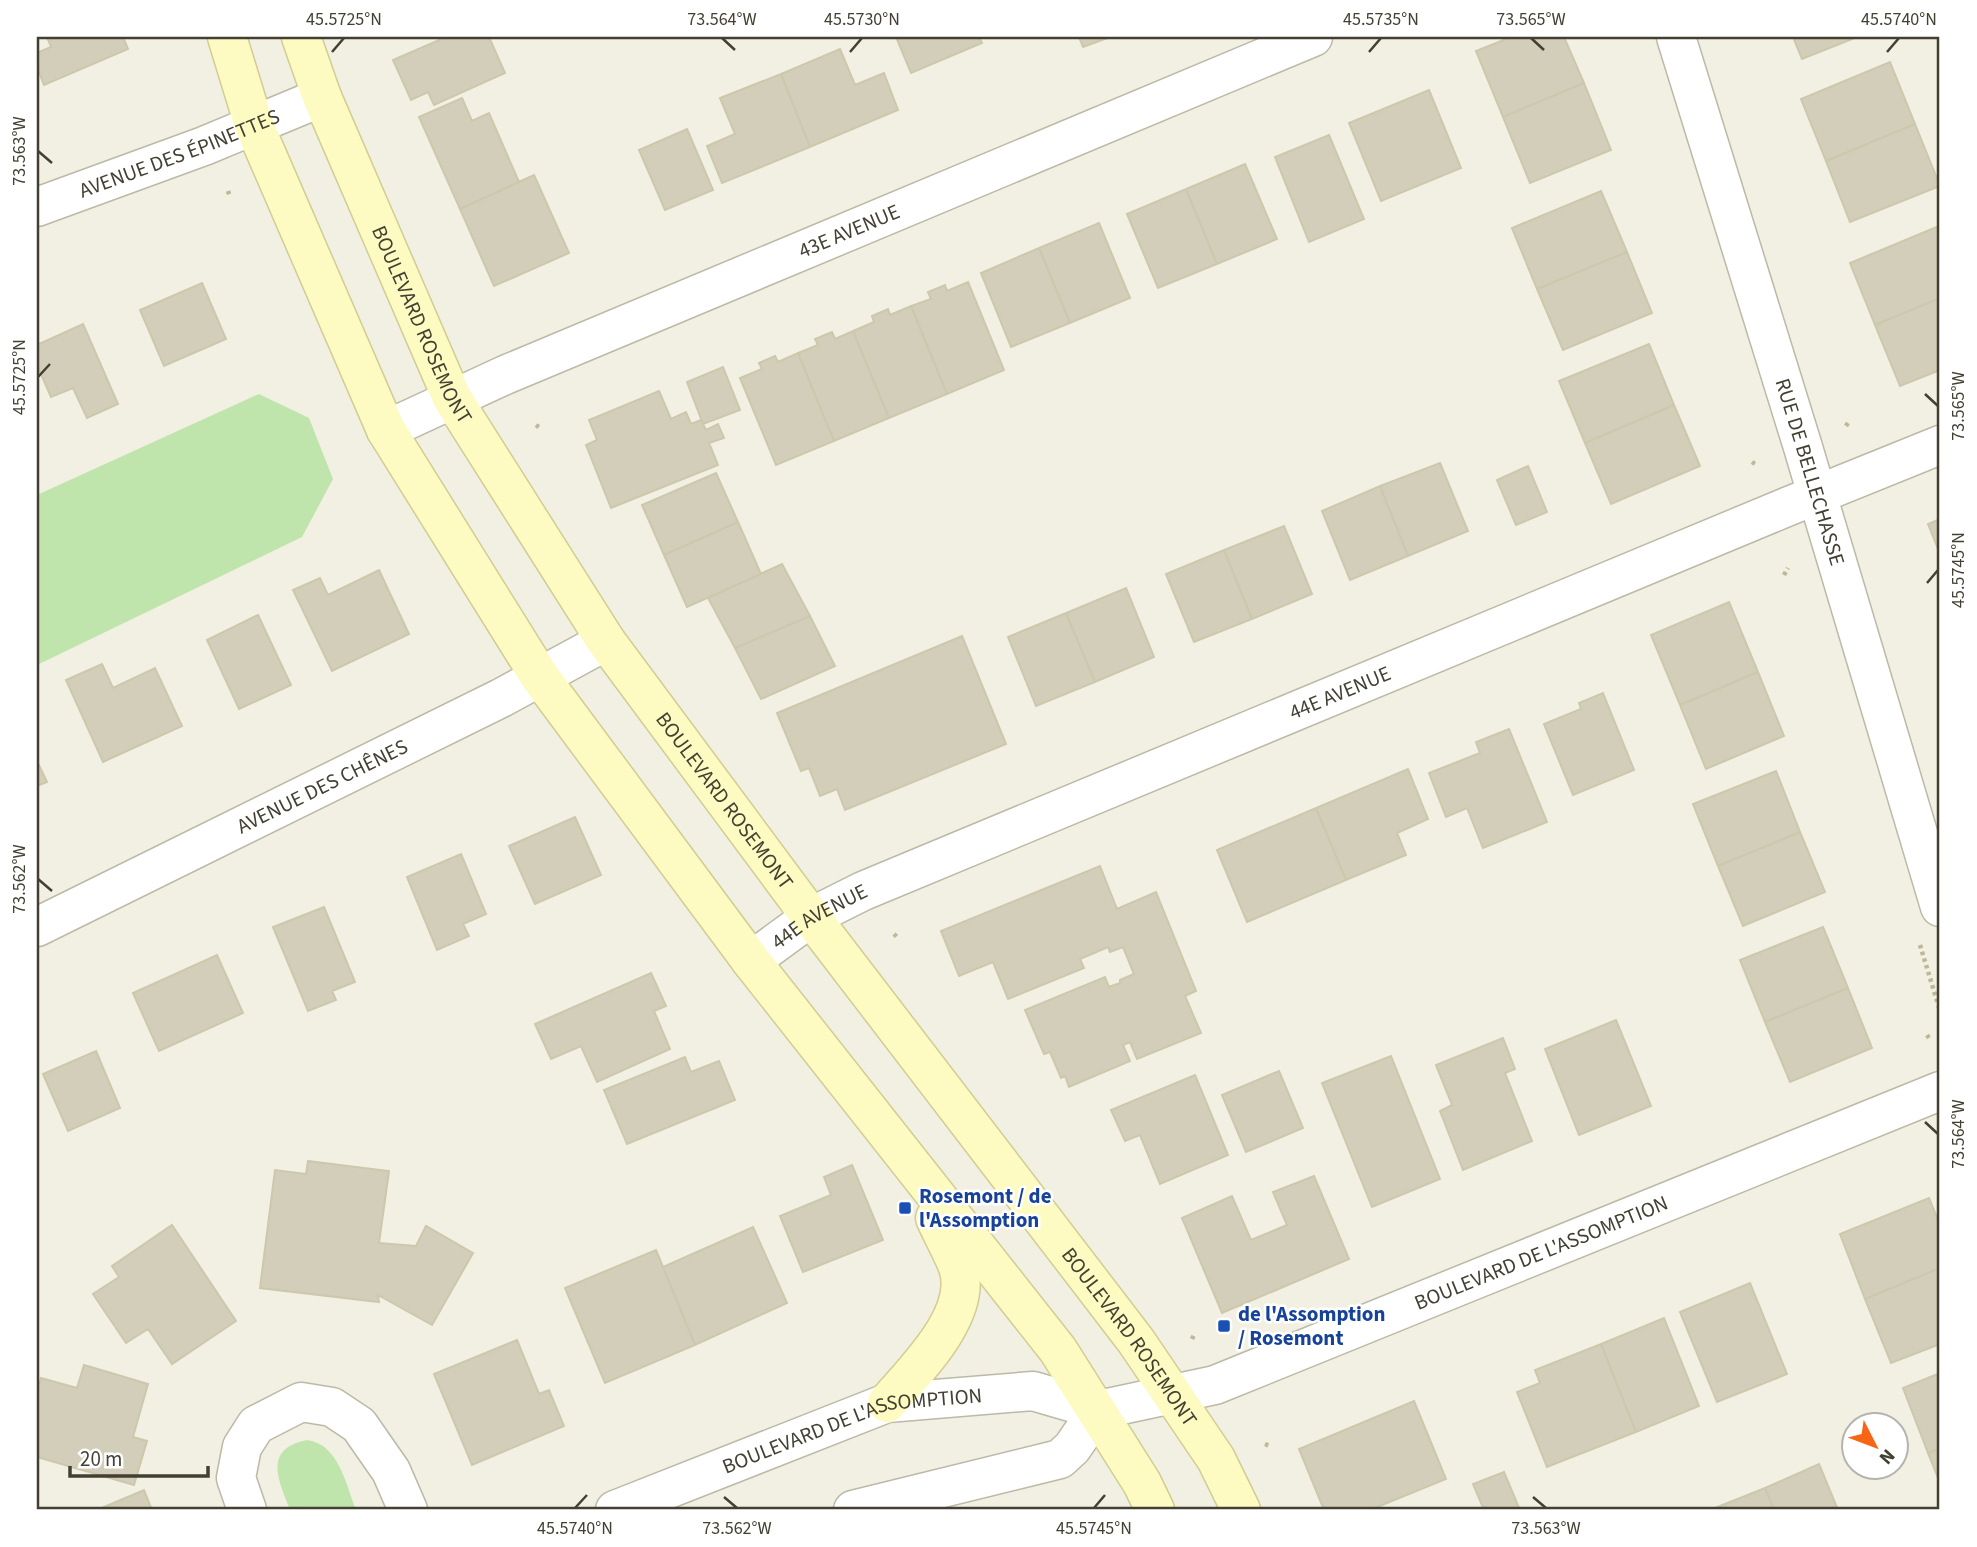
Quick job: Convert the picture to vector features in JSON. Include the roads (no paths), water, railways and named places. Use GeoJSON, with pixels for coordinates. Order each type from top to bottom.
{"type":"FeatureCollection","features":[{"type":"Feature","properties":{"kind":"main road"},"geometry":{"type":"LineString","coordinates":[[227,37],[254,125],[386,430],[540,677],[751,961],[1040,1326],[1098,1410],[1155,1510]]}},
{"type":"Feature","properties":{"kind":"main road","name":"BOULEVARD ROSEMONT"},"geometry":{"type":"LineString","coordinates":[[301,37],[322,97],[452,398],[606,641],[811,916],[1128,1331],[1174,1395],[1228,1480],[1241,1510]]}},
{"type":"Feature","properties":{"kind":"main road"},"geometry":{"type":"LineString","coordinates":[[887,1403],[934,1346],[961,1297],[959,1269],[906,1159]]}},
{"type":"Feature","properties":{"kind":"street","name":"43E AVENUE"},"geometry":{"type":"LineString","coordinates":[[386,430],[452,398],[1313,37]]}},
{"type":"Feature","properties":{"kind":"street","name":"RUE DE BELLECHASSE"},"geometry":{"type":"LineString","coordinates":[[1676,37],[1940,907]]}},
{"type":"Feature","properties":{"kind":"street","name":"AVENUE DES ÉPINETTES"},"geometry":{"type":"LineString","coordinates":[[37,207],[322,97]]}},
{"type":"Feature","properties":{"kind":"street","name":"44E AVENUE"},"geometry":{"type":"LineString","coordinates":[[751,961],[811,916],[876,885],[1940,445]]}},
{"type":"Feature","properties":{"kind":"street","name":"AVENUE DES CHÊNES"},"geometry":{"type":"LineString","coordinates":[[37,928],[540,677],[606,641]]}},
{"type":"Feature","properties":{"kind":"street","name":"BOULEVARD DE L'ASSOMPTION"},"geometry":{"type":"LineString","coordinates":[[615,1510],[887,1403],[1033,1391],[1098,1410],[1215,1385],[1940,1091]]}},
{"type":"Feature","properties":{"kind":"street"},"geometry":{"type":"LineString","coordinates":[[247,1510],[236,1478],[242,1447],[256,1425],[301,1402],[332,1407],[359,1425],[391,1471],[408,1510]]}},
{"type":"Feature","properties":{"kind":"street"},"geometry":{"type":"LineString","coordinates":[[853,1510],[1060,1459],[1072,1448],[1098,1410]]}},
{"type":"Feature","properties":{"kind":"place","name":"Rosemont / de l'Assomption"},"geometry":{"type":"Point","coordinates":[905,1208]}},
{"type":"Feature","properties":{"kind":"place","name":"de l'Assomption / Rosemont"},"geometry":{"type":"Point","coordinates":[1224,1326]}}]}
